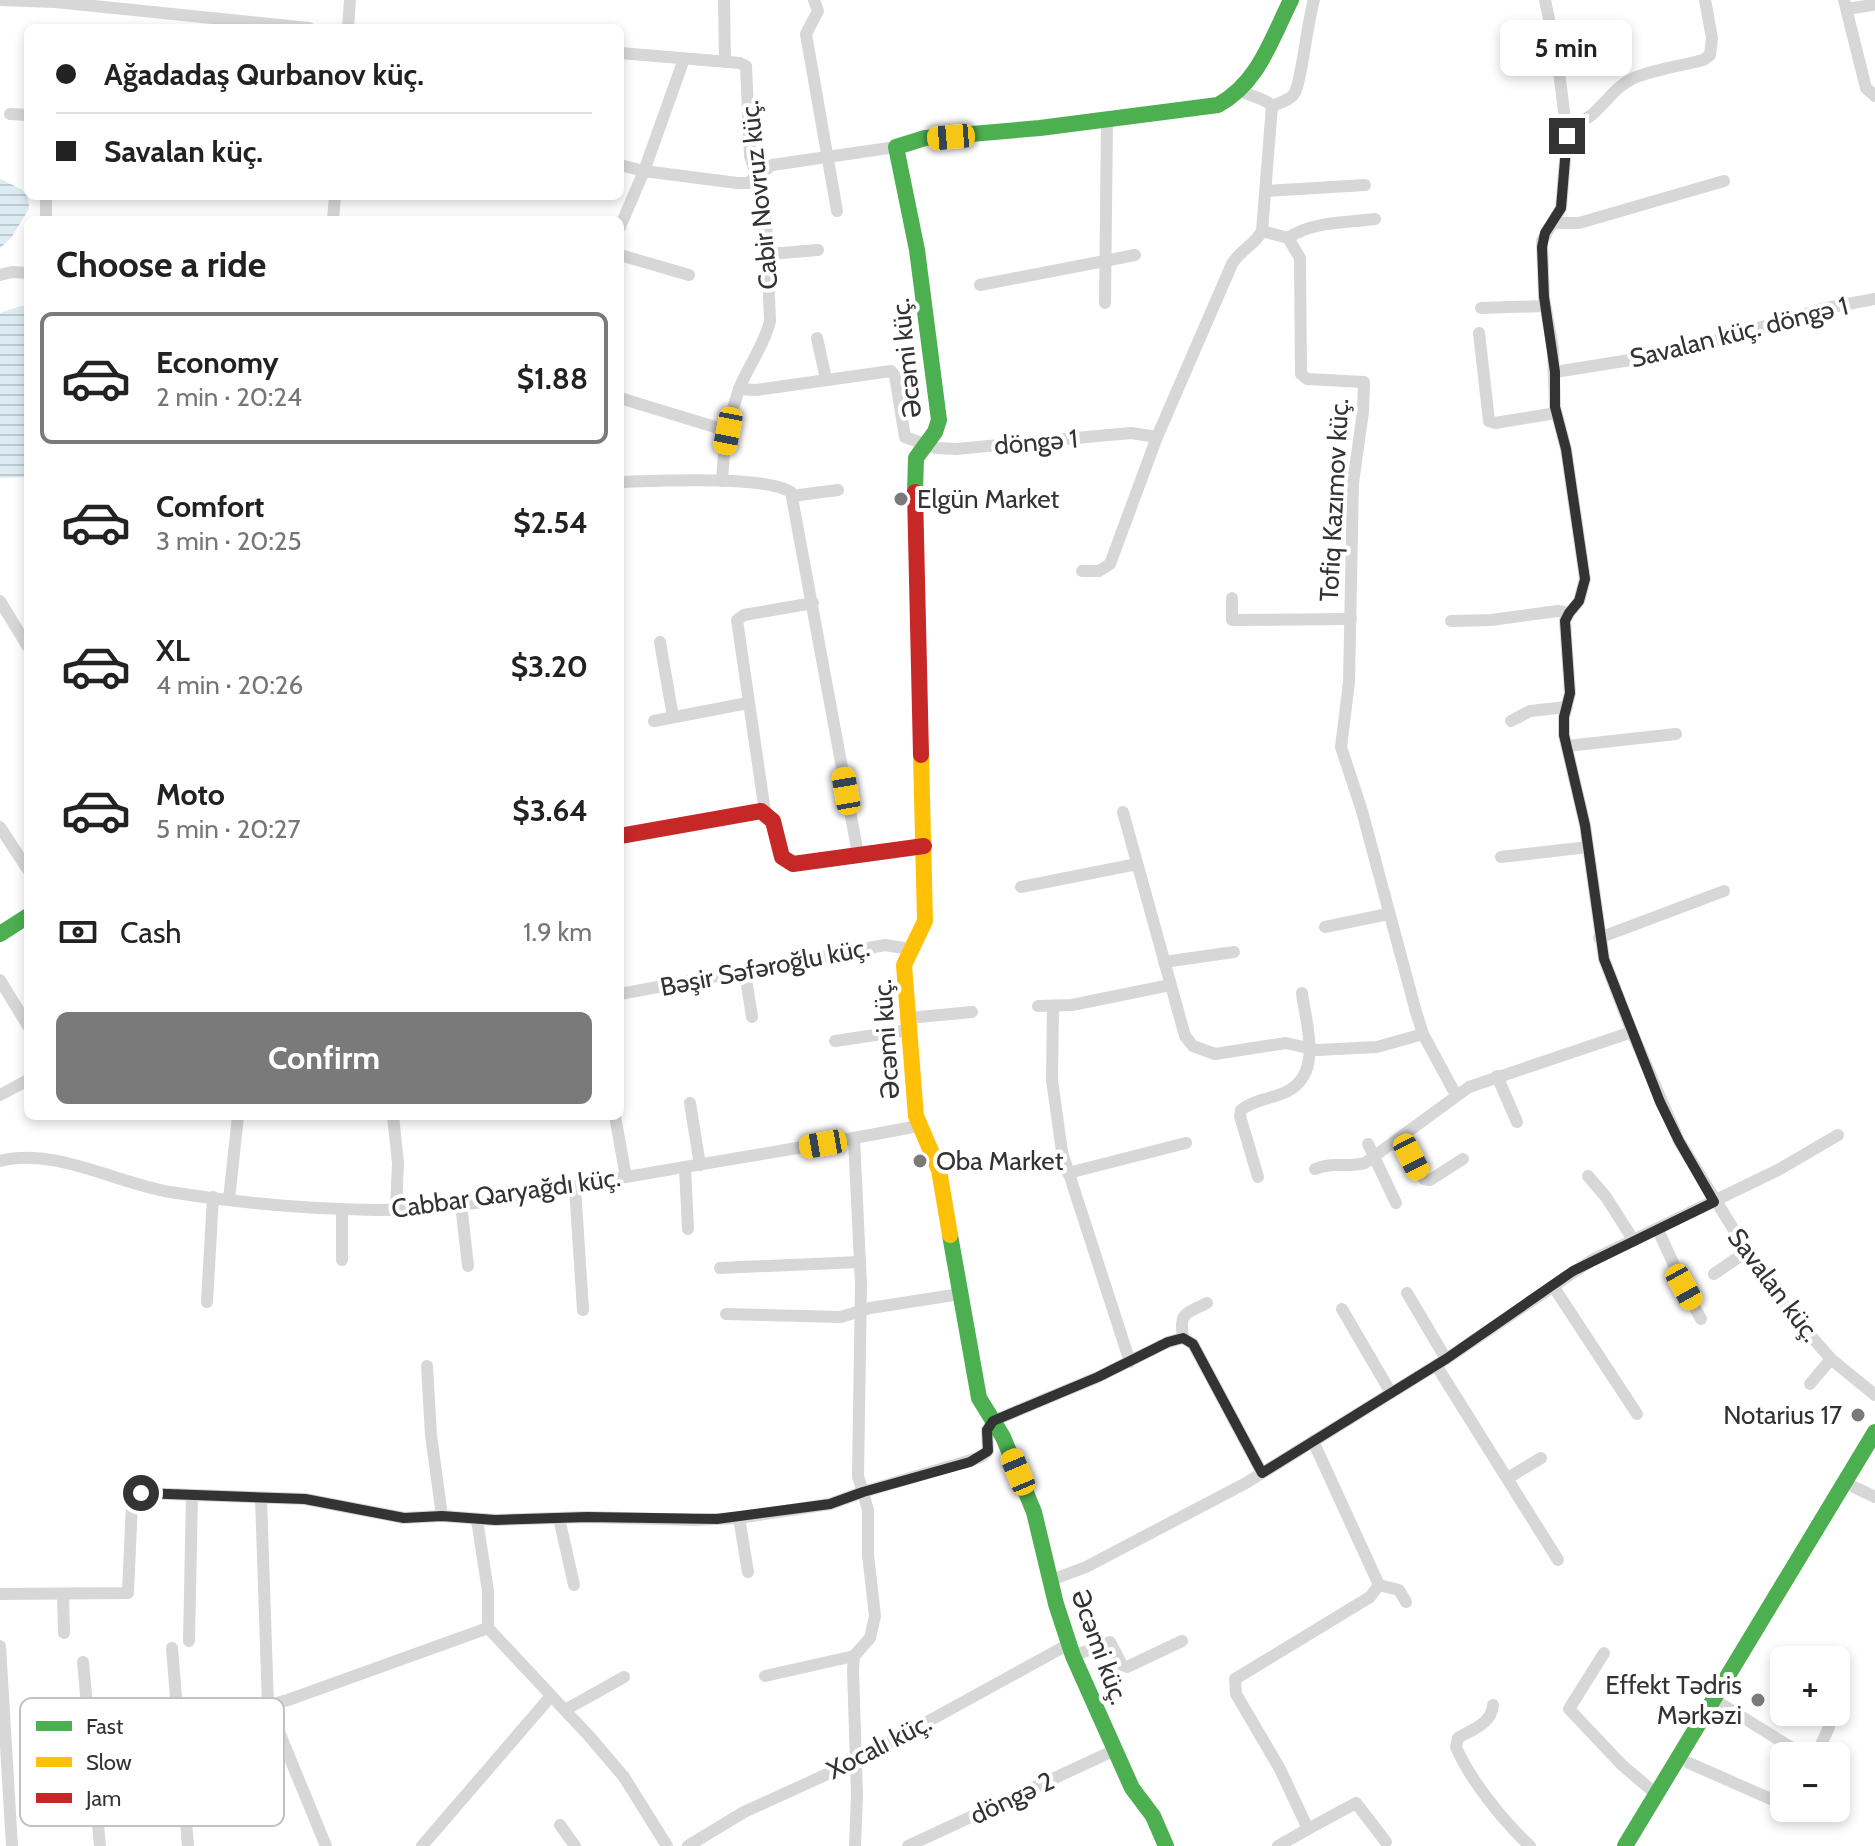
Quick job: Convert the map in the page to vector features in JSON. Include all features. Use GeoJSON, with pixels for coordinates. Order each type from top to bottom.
{"type":"FeatureCollection","features":[{"type":"Feature","properties":{"kind":"street"},"geometry":{"type":"LineString","coordinates":[[0,0],[55,2],[270,24]]}},
{"type":"Feature","properties":{"kind":"street"},"geometry":{"type":"LineString","coordinates":[[348,24],[350,0]]}},
{"type":"Feature","properties":{"kind":"street"},"geometry":{"type":"LineString","coordinates":[[624,53],[725,62],[724,0]]}},
{"type":"Feature","properties":{"kind":"street"},"geometry":{"type":"LineString","coordinates":[[814,0],[818,11],[806,34],[837,211]]}},
{"type":"Feature","properties":{"kind":"street"},"geometry":{"type":"LineString","coordinates":[[624,166],[748,183],[772,165],[896,147],[912,141],[1218,105],[1242,91],[1257,71],[1291,0]]}},
{"type":"Feature","properties":{"kind":"street"},"geometry":{"type":"LineString","coordinates":[[1272,106],[1288,100],[1298,86],[1306,28],[1314,0]]}},
{"type":"Feature","properties":{"kind":"street","name":"Savalan küç."},"geometry":{"type":"LineString","coordinates":[[1545,0],[1567,126],[1561,208],[1542,241],[1545,306],[1555,372],[1556,413],[1566,449],[1585,579],[1579,601],[1569,613],[1564,630],[1570,693],[1564,717],[1588,847],[1599,938],[1609,977],[1672,1128],[1714,1202],[1779,1301],[1831,1359],[1875,1395]]}},
{"type":"Feature","properties":{"kind":"street"},"geometry":{"type":"LineString","coordinates":[[1567,126],[1586,121],[1622,85],[1634,78],[1703,60],[1710,55],[1712,38],[1705,0]]}},
{"type":"Feature","properties":{"kind":"street"},"geometry":{"type":"LineString","coordinates":[[1872,5],[1845,5],[1866,88],[1875,96]]}},
{"type":"Feature","properties":{"kind":"street"},"geometry":{"type":"LineString","coordinates":[[624,218],[684,59]]}},
{"type":"Feature","properties":{"kind":"street","name":"Cabir Novruz küç."},"geometry":{"type":"LineString","coordinates":[[722,481],[728,431],[739,389],[770,321],[769,254],[762,191],[748,145],[746,66],[725,62]]}},
{"type":"Feature","properties":{"kind":"street"},"geometry":{"type":"LineString","coordinates":[[1242,91],[1272,106]]}},
{"type":"Feature","properties":{"kind":"street"},"geometry":{"type":"LineString","coordinates":[[1082,571],[1099,571],[1110,564],[1157,437],[1232,264],[1262,231],[1272,106]]}},
{"type":"Feature","properties":{"kind":"street"},"geometry":{"type":"LineString","coordinates":[[10,114],[24,115]]}},
{"type":"Feature","properties":{"kind":"street"},"geometry":{"type":"LineString","coordinates":[[1105,303],[1107,119]]}},
{"type":"Feature","properties":{"kind":"street","name":"Əcəmi küç."},"geometry":{"type":"LineString","coordinates":[[896,147],[896,161],[919,263],[938,411],[938,427],[915,459],[914,487],[925,925],[904,965],[918,1126],[932,1146],[937,1162],[979,1398],[1007,1445],[1034,1512],[1071,1650],[1132,1788],[1153,1816],[1166,1846]]}},
{"type":"Feature","properties":{"kind":"street"},"geometry":{"type":"LineString","coordinates":[[1553,223],[1579,223],[1724,181]]}},
{"type":"Feature","properties":{"kind":"street"},"geometry":{"type":"LineString","coordinates":[[1267,191],[1365,185]]}},
{"type":"Feature","properties":{"kind":"street"},"geometry":{"type":"LineString","coordinates":[[1262,231],[1288,238],[1297,231],[1314,226],[1375,219]]}},
{"type":"Feature","properties":{"kind":"street","name":"Tofiq Kazımov küç."},"geometry":{"type":"LineString","coordinates":[[1288,238],[1300,258],[1301,374],[1307,379],[1364,382],[1353,492],[1349,682],[1341,747],[1362,811],[1423,1034],[1456,1095]]}},
{"type":"Feature","properties":{"kind":"street"},"geometry":{"type":"LineString","coordinates":[[769,254],[818,250]]}},
{"type":"Feature","properties":{"kind":"street"},"geometry":{"type":"LineString","coordinates":[[980,285],[1135,255]]}},
{"type":"Feature","properties":{"kind":"street"},"geometry":{"type":"LineString","coordinates":[[624,256],[689,275]]}},
{"type":"Feature","properties":{"kind":"street"},"geometry":{"type":"LineString","coordinates":[[0,275],[24,273]]}},
{"type":"Feature","properties":{"kind":"street","name":"Savalan küç. döngə 1"},"geometry":{"type":"LineString","coordinates":[[1555,372],[1674,353],[1826,308],[1875,299]]}},
{"type":"Feature","properties":{"kind":"street"},"geometry":{"type":"LineString","coordinates":[[1481,308],[1545,306]]}},
{"type":"Feature","properties":{"kind":"street"},"geometry":{"type":"LineString","coordinates":[[1479,333],[1489,421],[1495,423],[1556,413]]}},
{"type":"Feature","properties":{"kind":"street"},"geometry":{"type":"LineString","coordinates":[[817,338],[826,379]]}},
{"type":"Feature","properties":{"kind":"street"},"geometry":{"type":"LineString","coordinates":[[739,389],[756,390],[891,371],[895,376],[905,437],[925,445]]}},
{"type":"Feature","properties":{"kind":"street"},"geometry":{"type":"LineString","coordinates":[[624,399],[728,431]]}},
{"type":"Feature","properties":{"kind":"street","name":"döngə 1"},"geometry":{"type":"LineString","coordinates":[[925,445],[956,449],[1131,433],[1157,437]]}},
{"type":"Feature","properties":{"kind":"street"},"geometry":{"type":"LineString","coordinates":[[624,482],[722,481],[778,486],[791,492],[858,854]]}},
{"type":"Feature","properties":{"kind":"street"},"geometry":{"type":"LineString","coordinates":[[792,496],[838,490]]}},
{"type":"Feature","properties":{"kind":"street"},"geometry":{"type":"LineString","coordinates":[[1232,598],[1232,620],[1351,619]]}},
{"type":"Feature","properties":{"kind":"street"},"geometry":{"type":"LineString","coordinates":[[0,601],[24,640]]}},
{"type":"Feature","properties":{"kind":"street"},"geometry":{"type":"LineString","coordinates":[[813,603],[744,615],[737,620],[765,812],[773,821],[782,857],[786,862],[802,865],[924,846]]}},
{"type":"Feature","properties":{"kind":"street"},"geometry":{"type":"LineString","coordinates":[[1451,621],[1491,620],[1558,611],[1569,613]]}},
{"type":"Feature","properties":{"kind":"street"},"geometry":{"type":"LineString","coordinates":[[660,642],[673,717]]}},
{"type":"Feature","properties":{"kind":"street"},"geometry":{"type":"LineString","coordinates":[[654,721],[748,703]]}},
{"type":"Feature","properties":{"kind":"street"},"geometry":{"type":"LineString","coordinates":[[1511,721],[1530,711],[1567,707]]}},
{"type":"Feature","properties":{"kind":"street"},"geometry":{"type":"LineString","coordinates":[[1567,746],[1676,734]]}},
{"type":"Feature","properties":{"kind":"street"},"geometry":{"type":"LineString","coordinates":[[624,835],[753,811],[765,812]]}},
{"type":"Feature","properties":{"kind":"street"},"geometry":{"type":"LineString","coordinates":[[1123,812],[1185,1036],[1193,1046],[1215,1054],[1286,1043],[1309,1049],[1377,1047],[1423,1034]]}},
{"type":"Feature","properties":{"kind":"street"},"geometry":{"type":"LineString","coordinates":[[0,827],[24,864]]}},
{"type":"Feature","properties":{"kind":"street"},"geometry":{"type":"LineString","coordinates":[[1501,857],[1588,847]]}},
{"type":"Feature","properties":{"kind":"street"},"geometry":{"type":"LineString","coordinates":[[1021,887],[1137,864]]}},
{"type":"Feature","properties":{"kind":"street"},"geometry":{"type":"LineString","coordinates":[[1599,938],[1724,891]]}},
{"type":"Feature","properties":{"kind":"street"},"geometry":{"type":"LineString","coordinates":[[1325,927],[1388,914]]}},
{"type":"Feature","properties":{"kind":"street"},"geometry":{"type":"LineString","coordinates":[[0,934],[24,919]]}},
{"type":"Feature","properties":{"kind":"street","name":"Bəşir Səfəroğlu küç."},"geometry":{"type":"LineString","coordinates":[[624,993],[885,945],[910,949]]}},
{"type":"Feature","properties":{"kind":"street"},"geometry":{"type":"LineString","coordinates":[[1164,962],[1234,952]]}},
{"type":"Feature","properties":{"kind":"street"},"geometry":{"type":"LineString","coordinates":[[745,972],[752,1017]]}},
{"type":"Feature","properties":{"kind":"street"},"geometry":{"type":"LineString","coordinates":[[0,980],[24,1019]]}},
{"type":"Feature","properties":{"kind":"street"},"geometry":{"type":"LineString","coordinates":[[1038,1006],[1053,1007],[1170,985]]}},
{"type":"Feature","properties":{"kind":"street"},"geometry":{"type":"LineString","coordinates":[[1258,1177],[1240,1116],[1241,1110],[1287,1092],[1306,1074],[1310,1061],[1302,993]]}},
{"type":"Feature","properties":{"kind":"street"},"geometry":{"type":"LineString","coordinates":[[1053,1007],[1052,1080],[1068,1173],[1130,1362]]}},
{"type":"Feature","properties":{"kind":"street"},"geometry":{"type":"LineString","coordinates":[[835,1041],[972,1012]]}},
{"type":"Feature","properties":{"kind":"street"},"geometry":{"type":"LineString","coordinates":[[1315,1169],[1332,1163],[1356,1166],[1375,1158],[1456,1095],[1497,1076],[1632,1032]]}},
{"type":"Feature","properties":{"kind":"street"},"geometry":{"type":"LineString","coordinates":[[1497,1076],[1517,1122]]}},
{"type":"Feature","properties":{"kind":"street"},"geometry":{"type":"LineString","coordinates":[[0,1095],[24,1082]]}},
{"type":"Feature","properties":{"kind":"street"},"geometry":{"type":"LineString","coordinates":[[690,1103],[700,1165]]}},
{"type":"Feature","properties":{"kind":"street"},"geometry":{"type":"LineString","coordinates":[[229,1199],[238,1120]]}},
{"type":"Feature","properties":{"kind":"street"},"geometry":{"type":"LineString","coordinates":[[393,1120],[398,1163],[396,1209]]}},
{"type":"Feature","properties":{"kind":"street"},"geometry":{"type":"LineString","coordinates":[[616,1120],[626,1177]]}},
{"type":"Feature","properties":{"kind":"street","name":"Cabbar Qaryağdı küç."},"geometry":{"type":"LineString","coordinates":[[0,1161],[27,1157],[69,1163],[135,1184],[229,1199],[342,1209],[396,1209],[461,1204],[575,1187],[918,1126]]}},
{"type":"Feature","properties":{"kind":"street"},"geometry":{"type":"LineString","coordinates":[[1051,1580],[1086,1567],[1262,1473],[1441,1362],[1592,1260],[1778,1170],[1838,1135]]}},
{"type":"Feature","properties":{"kind":"street"},"geometry":{"type":"LineString","coordinates":[[765,1676],[854,1656],[870,1638],[875,1616],[868,1555],[869,1520],[857,1465],[860,1262],[854,1139]]}},
{"type":"Feature","properties":{"kind":"street"},"geometry":{"type":"LineString","coordinates":[[1402,1139],[1424,1179],[1430,1180],[1463,1159]]}},
{"type":"Feature","properties":{"kind":"street"},"geometry":{"type":"LineString","coordinates":[[1068,1173],[1186,1143]]}},
{"type":"Feature","properties":{"kind":"street"},"geometry":{"type":"LineString","coordinates":[[1368,1144],[1396,1203]]}},
{"type":"Feature","properties":{"kind":"street"},"geometry":{"type":"LineString","coordinates":[[685,1168],[688,1229]]}},
{"type":"Feature","properties":{"kind":"street"},"geometry":{"type":"LineString","coordinates":[[1588,1176],[1606,1197],[1634,1241]]}},
{"type":"Feature","properties":{"kind":"street"},"geometry":{"type":"LineString","coordinates":[[575,1187],[583,1310]]}},
{"type":"Feature","properties":{"kind":"street"},"geometry":{"type":"LineString","coordinates":[[207,1302],[213,1197]]}},
{"type":"Feature","properties":{"kind":"street"},"geometry":{"type":"LineString","coordinates":[[461,1204],[468,1266]]}},
{"type":"Feature","properties":{"kind":"street"},"geometry":{"type":"LineString","coordinates":[[342,1209],[342,1260]]}},
{"type":"Feature","properties":{"kind":"street"},"geometry":{"type":"LineString","coordinates":[[1658,1230],[1701,1319]]}},
{"type":"Feature","properties":{"kind":"street"},"geometry":{"type":"LineString","coordinates":[[1714,1274],[1746,1252]]}},
{"type":"Feature","properties":{"kind":"street"},"geometry":{"type":"LineString","coordinates":[[720,1268],[860,1262]]}},
{"type":"Feature","properties":{"kind":"street"},"geometry":{"type":"LineString","coordinates":[[1553,1286],[1637,1414]]}},
{"type":"Feature","properties":{"kind":"street"},"geometry":{"type":"LineString","coordinates":[[1407,1293],[1441,1362],[1558,1560]]}},
{"type":"Feature","properties":{"kind":"street"},"geometry":{"type":"LineString","coordinates":[[726,1314],[841,1317],[860,1310],[960,1294]]}},
{"type":"Feature","properties":{"kind":"street"},"geometry":{"type":"LineString","coordinates":[[1183,1338],[1180,1320],[1183,1314],[1207,1303]]}},
{"type":"Feature","properties":{"kind":"street"},"geometry":{"type":"LineString","coordinates":[[1342,1309],[1391,1393]]}},
{"type":"Feature","properties":{"kind":"street"},"geometry":{"type":"LineString","coordinates":[[0,1594],[128,1593],[132,1502],[134,1496],[141,1493],[305,1499],[404,1518],[442,1516],[477,1520],[695,1520],[739,1518],[830,1504],[981,1457],[988,1451],[987,1430],[993,1421],[1183,1338],[1193,1344],[1262,1473]]}},
{"type":"Feature","properties":{"kind":"street"},"geometry":{"type":"LineString","coordinates":[[1810,1384],[1831,1359]]}},
{"type":"Feature","properties":{"kind":"street"},"geometry":{"type":"LineString","coordinates":[[427,1366],[442,1516]]}},
{"type":"Feature","properties":{"kind":"street"},"geometry":{"type":"LineString","coordinates":[[1625,1846],[1875,1432]]}},
{"type":"Feature","properties":{"kind":"street"},"geometry":{"type":"LineString","coordinates":[[1313,1441],[1379,1585]]}},
{"type":"Feature","properties":{"kind":"street"},"geometry":{"type":"LineString","coordinates":[[1638,1846],[1875,1453]]}},
{"type":"Feature","properties":{"kind":"street"},"geometry":{"type":"LineString","coordinates":[[1508,1478],[1541,1458]]}},
{"type":"Feature","properties":{"kind":"street"},"geometry":{"type":"LineString","coordinates":[[1854,1487],[1875,1497]]}},
{"type":"Feature","properties":{"kind":"street"},"geometry":{"type":"LineString","coordinates":[[189,1641],[192,1495]]}},
{"type":"Feature","properties":{"kind":"street"},"geometry":{"type":"LineString","coordinates":[[261,1498],[268,1698]]}},
{"type":"Feature","properties":{"kind":"street"},"geometry":{"type":"LineString","coordinates":[[559,1518],[574,1585]]}},
{"type":"Feature","properties":{"kind":"street"},"geometry":{"type":"LineString","coordinates":[[739,1518],[748,1572]]}},
{"type":"Feature","properties":{"kind":"street"},"geometry":{"type":"LineString","coordinates":[[477,1520],[488,1591],[488,1628],[624,1777],[667,1846]]}},
{"type":"Feature","properties":{"kind":"street"},"geometry":{"type":"LineString","coordinates":[[1379,1585],[1399,1590],[1406,1602]]}},
{"type":"Feature","properties":{"kind":"street"},"geometry":{"type":"LineString","coordinates":[[1308,1829],[1280,1769],[1236,1694],[1235,1679],[1370,1597],[1379,1585]]}},
{"type":"Feature","properties":{"kind":"street"},"geometry":{"type":"LineString","coordinates":[[63,1594],[64,1633]]}},
{"type":"Feature","properties":{"kind":"street"},"geometry":{"type":"LineString","coordinates":[[284,1699],[488,1628]]}},
{"type":"Feature","properties":{"kind":"street","name":"Xocalı küç."},"geometry":{"type":"LineString","coordinates":[[688,1846],[744,1812],[856,1761],[1071,1650],[1110,1642],[1122,1665],[1132,1667],[1182,1641]]}},
{"type":"Feature","properties":{"kind":"street"},"geometry":{"type":"LineString","coordinates":[[0,1646],[12,1846]]}},
{"type":"Feature","properties":{"kind":"street"},"geometry":{"type":"LineString","coordinates":[[172,1648],[176,1698]]}},
{"type":"Feature","properties":{"kind":"street"},"geometry":{"type":"LineString","coordinates":[[1604,1653],[1569,1709],[1622,1765],[1656,1794]]}},
{"type":"Feature","properties":{"kind":"street"},"geometry":{"type":"LineString","coordinates":[[854,1656],[855,1846]]}},
{"type":"Feature","properties":{"kind":"street"},"geometry":{"type":"LineString","coordinates":[[83,1662],[86,1698]]}},
{"type":"Feature","properties":{"kind":"street"},"geometry":{"type":"LineString","coordinates":[[565,1710],[624,1677]]}},
{"type":"Feature","properties":{"kind":"street"},"geometry":{"type":"LineString","coordinates":[[422,1846],[551,1696]]}},
{"type":"Feature","properties":{"kind":"street"},"geometry":{"type":"LineString","coordinates":[[1493,1705],[1489,1720],[1458,1738],[1456,1747],[1506,1821],[1530,1846]]}},
{"type":"Feature","properties":{"kind":"street"},"geometry":{"type":"LineString","coordinates":[[1723,1705],[1782,1742]]}},
{"type":"Feature","properties":{"kind":"street"},"geometry":{"type":"LineString","coordinates":[[1822,1742],[1829,1727]]}},
{"type":"Feature","properties":{"kind":"street"},"geometry":{"type":"LineString","coordinates":[[284,1744],[326,1846]]}},
{"type":"Feature","properties":{"kind":"street","name":"döngə 2"},"geometry":{"type":"LineString","coordinates":[[908,1846],[1115,1750]]}},
{"type":"Feature","properties":{"kind":"street"},"geometry":{"type":"LineString","coordinates":[[1689,1763],[1770,1799]]}},
{"type":"Feature","properties":{"kind":"street"},"geometry":{"type":"LineString","coordinates":[[1278,1846],[1356,1803],[1386,1842]]}},
{"type":"Feature","properties":{"kind":"street"},"geometry":{"type":"LineString","coordinates":[[560,1825],[575,1846]]}},
{"type":"Feature","properties":{"kind":"street"},"geometry":{"type":"LineString","coordinates":[[98,1826],[100,1846]]}},
{"type":"Feature","properties":{"kind":"street"},"geometry":{"type":"LineString","coordinates":[[186,1826],[188,1846]]}},
{"type":"Feature","properties":{"kind":"shaded area"},"geometry":{"type":"Polygon","coordinates":[[[0,179],[21,189],[24,200],[28,200],[29,209],[11,238],[0,248],[0,179]]]}},
{"type":"Feature","properties":{"kind":"shaded area"},"geometry":{"type":"Polygon","coordinates":[[[24,306],[24,477],[0,478],[0,313],[24,306]]]}},
{"type":"Feature","properties":{"kind":"traffic: fast"},"geometry":{"type":"LineString","coordinates":[[915,492],[916,458],[935,432],[939,420],[917,250],[896,147],[925,138],[1040,128],[1218,105],[1232,96],[1254,72],[1291,0]]}},
{"type":"Feature","properties":{"kind":"traffic: fast"},"geometry":{"type":"LineString","coordinates":[[0,934],[24,919]]}},
{"type":"Feature","properties":{"kind":"traffic: fast"},"geometry":{"type":"LineString","coordinates":[[950,1235],[979,1398],[1003,1437],[1034,1512],[1056,1604],[1073,1656],[1132,1788],[1153,1816],[1166,1846]]}},
{"type":"Feature","properties":{"kind":"traffic: fast"},"geometry":{"type":"LineString","coordinates":[[1625,1846],[1875,1432]]}},
{"type":"Feature","properties":{"kind":"traffic: slow"},"geometry":{"type":"LineString","coordinates":[[921,755],[925,921],[904,965],[916,1116],[939,1170],[950,1235]]}},
{"type":"Feature","properties":{"kind":"traffic: jam"},"geometry":{"type":"LineString","coordinates":[[915,492],[921,755]]}},
{"type":"Feature","properties":{"kind":"traffic: jam"},"geometry":{"type":"LineString","coordinates":[[624,835],[761,811],[773,821],[782,857],[793,864],[924,846]]}},
{"type":"Feature","properties":{"kind":"place","name":"Elgün Market"},"geometry":{"type":"Point","coordinates":[901,499]}},
{"type":"Feature","properties":{"kind":"place","name":"Oba Market"},"geometry":{"type":"Point","coordinates":[920,1161]}},
{"type":"Feature","properties":{"kind":"place","name":"Notarius 17"},"geometry":{"type":"Point","coordinates":[1858,1415]}},
{"type":"Feature","properties":{"kind":"place","name":"Effekt Tədris Mərkəzi"},"geometry":{"type":"Point","coordinates":[1758,1700]}},
{"type":"Feature","properties":{"kind":"route"},"geometry":{"type":"LineString","coordinates":[[141,1493],[305,1499],[385,1516],[453,1516],[477,1520],[587,1517],[695,1520],[739,1518],[808,1508],[970,1462],[988,1451],[987,1430],[988,1424],[993,1421],[1183,1338],[1193,1344],[1262,1473],[1446,1359],[1573,1271],[1714,1202],[1660,1102],[1609,977],[1599,938],[1582,810],[1564,735],[1564,717],[1570,693],[1565,621],[1579,601],[1585,579],[1566,449],[1555,407],[1555,372],[1544,297],[1542,241],[1561,208],[1567,136]]}}]}
